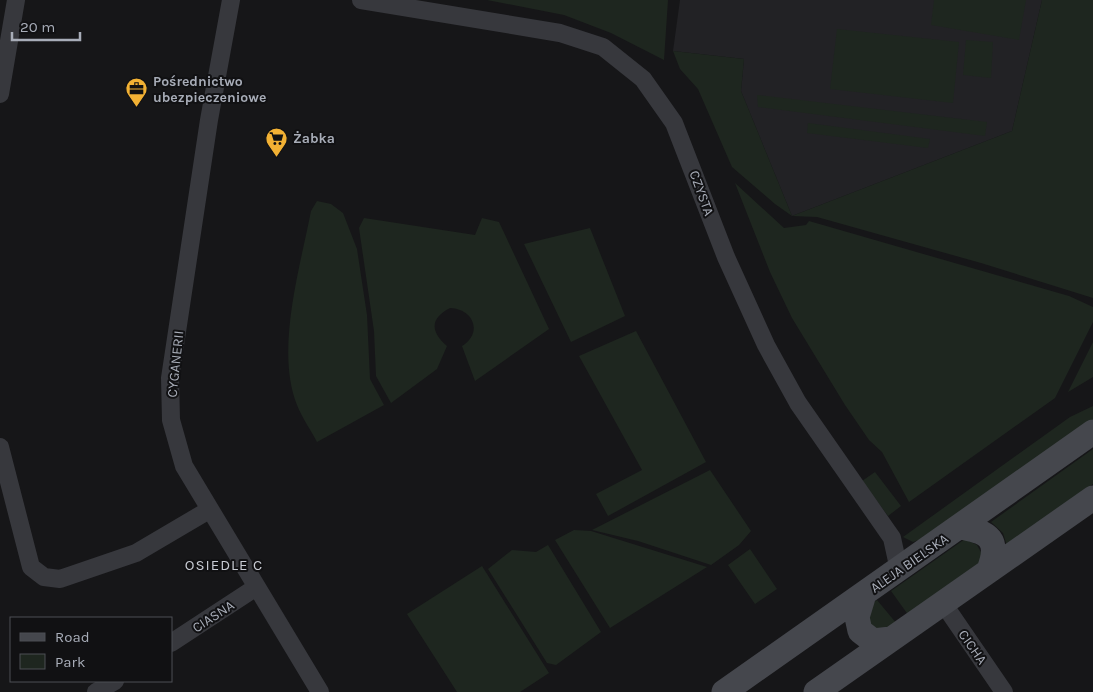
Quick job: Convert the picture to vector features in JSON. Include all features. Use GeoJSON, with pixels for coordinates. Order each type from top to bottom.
{"type":"FeatureCollection","features":[{"type":"Feature","properties":{"kind":"main road","name":"ALEJA BIELSKA"},"geometry":{"type":"LineString","coordinates":[[724,692],[1093,432]]}},
{"type":"Feature","properties":{"kind":"main road"},"geometry":{"type":"LineString","coordinates":[[816,692],[1093,498]]}},
{"type":"Feature","properties":{"kind":"main road"},"geometry":{"type":"LineString","coordinates":[[960,527],[979,530],[990,539],[995,553],[989,570]]}},
{"type":"Feature","properties":{"kind":"main road"},"geometry":{"type":"LineString","coordinates":[[864,594],[857,617],[860,631],[873,641],[891,640]]}},
{"type":"Feature","properties":{"kind":"street"},"geometry":{"type":"LineString","coordinates":[[0,94],[16,0]]}},
{"type":"Feature","properties":{"kind":"street","name":"CYGANERII"},"geometry":{"type":"LineString","coordinates":[[231,0],[209,120],[170,378],[171,420],[184,466],[255,588],[320,692]]}},
{"type":"Feature","properties":{"kind":"street","name":"CZYSTA"},"geometry":{"type":"LineString","coordinates":[[361,0],[560,34],[603,47],[644,79],[674,123],[726,257],[766,345],[798,403],[892,538],[899,570]]}},
{"type":"Feature","properties":{"kind":"street"},"geometry":{"type":"LineString","coordinates":[[0,447],[31,567],[44,577],[60,578],[136,553],[209,510]]}},
{"type":"Feature","properties":{"kind":"street","name":"CIASNA"},"geometry":{"type":"LineString","coordinates":[[172,642],[255,588]]}},
{"type":"Feature","properties":{"kind":"street","name":"CICHA"},"geometry":{"type":"LineString","coordinates":[[942,603],[1004,692]]}},
{"type":"Feature","properties":{"kind":"street"},"geometry":{"type":"LineString","coordinates":[[96,692],[113,682]]}},
{"type":"Feature","properties":{"kind":"shaded area"},"geometry":{"type":"Polygon","coordinates":[[[680,0],[1042,0],[1012,131],[792,216],[741,91],[744,59],[673,51],[680,0]]]}},
{"type":"Feature","properties":{"kind":"green space"},"geometry":{"type":"Polygon","coordinates":[[[487,0],[668,0],[664,60],[611,33],[564,15],[487,0]]]}},
{"type":"Feature","properties":{"kind":"green space"},"geometry":{"type":"Polygon","coordinates":[[[934,0],[1026,0],[1019,40],[931,25],[934,0]]]}},
{"type":"Feature","properties":{"kind":"green space"},"geometry":{"type":"Polygon","coordinates":[[[1042,0],[1093,0],[1093,298],[981,263],[817,217],[792,216],[1012,131],[1042,0]]]}},
{"type":"Feature","properties":{"kind":"green space"},"geometry":{"type":"Polygon","coordinates":[[[837,29],[959,42],[953,103],[830,89],[837,29]]]}},
{"type":"Feature","properties":{"kind":"green space"},"geometry":{"type":"Polygon","coordinates":[[[966,40],[993,42],[991,78],[963,75],[966,40]]]}},
{"type":"Feature","properties":{"kind":"green space"},"geometry":{"type":"Polygon","coordinates":[[[673,51],[744,59],[741,91],[792,216],[732,167],[698,89],[680,69],[673,51]]]}},
{"type":"Feature","properties":{"kind":"green space"},"geometry":{"type":"Polygon","coordinates":[[[757,95],[987,122],[985,136],[758,107],[757,95]]]}},
{"type":"Feature","properties":{"kind":"green space"},"geometry":{"type":"Polygon","coordinates":[[[808,123],[930,139],[928,148],[807,133],[808,123]]]}},
{"type":"Feature","properties":{"kind":"green space"},"geometry":{"type":"Polygon","coordinates":[[[735,183],[784,228],[806,225],[809,221],[1069,296],[1093,307],[1093,322],[1055,398],[909,502],[882,452],[869,440],[845,405],[792,318],[770,272],[735,183]]]}},
{"type":"Feature","properties":{"kind":"green space"},"geometry":{"type":"Polygon","coordinates":[[[317,201],[331,204],[343,213],[357,249],[367,315],[370,379],[384,405],[317,442],[297,405],[291,383],[288,359],[289,334],[296,283],[311,211],[317,201]]]}},
{"type":"Feature","properties":{"kind":"green space"},"geometry":{"type":"Polygon","coordinates":[[[364,218],[475,235],[482,218],[499,222],[549,329],[475,381],[462,346],[472,335],[474,329],[473,322],[465,313],[458,309],[450,308],[443,312],[436,321],[435,331],[447,346],[437,369],[391,403],[376,376],[374,331],[359,228],[364,218]]]}},
{"type":"Feature","properties":{"kind":"green space"},"geometry":{"type":"Polygon","coordinates":[[[590,228],[625,316],[571,342],[524,244],[590,228]]]}},
{"type":"Feature","properties":{"kind":"green space"},"geometry":{"type":"Polygon","coordinates":[[[636,331],[706,462],[608,516],[596,494],[642,470],[579,356],[636,331]]]}},
{"type":"Feature","properties":{"kind":"green space"},"geometry":{"type":"Polygon","coordinates":[[[1093,342],[1093,377],[1068,392],[1093,342]]]}},
{"type":"Feature","properties":{"kind":"green space"},"geometry":{"type":"Polygon","coordinates":[[[1093,406],[1093,419],[924,538],[913,542],[903,537],[1070,417],[1093,406]]]}},
{"type":"Feature","properties":{"kind":"green space"},"geometry":{"type":"Polygon","coordinates":[[[1093,449],[1093,484],[1007,546],[1003,533],[991,522],[1093,449]]]}},
{"type":"Feature","properties":{"kind":"green space"},"geometry":{"type":"Polygon","coordinates":[[[710,470],[751,531],[739,545],[711,565],[638,541],[592,530],[710,470]]]}},
{"type":"Feature","properties":{"kind":"green space"},"geometry":{"type":"Polygon","coordinates":[[[875,472],[901,506],[888,516],[862,481],[875,472]]]}},
{"type":"Feature","properties":{"kind":"green space"},"geometry":{"type":"Polygon","coordinates":[[[574,530],[591,531],[707,567],[610,628],[555,540],[574,530]]]}},
{"type":"Feature","properties":{"kind":"green space"},"geometry":{"type":"Polygon","coordinates":[[[965,539],[977,545],[982,554],[979,565],[909,616],[891,591],[965,539]]]}},
{"type":"Feature","properties":{"kind":"green space"},"geometry":{"type":"Polygon","coordinates":[[[548,545],[601,632],[556,665],[547,663],[488,569],[512,550],[536,552],[548,545]]]}},
{"type":"Feature","properties":{"kind":"green space"},"geometry":{"type":"Polygon","coordinates":[[[750,549],[777,589],[755,604],[728,565],[750,549]]]}},
{"type":"Feature","properties":{"kind":"green space"},"geometry":{"type":"Polygon","coordinates":[[[482,566],[549,673],[520,692],[457,692],[407,614],[482,566]]]}},
{"type":"Feature","properties":{"kind":"green space"},"geometry":{"type":"Polygon","coordinates":[[[877,600],[897,624],[879,630],[871,627],[870,608],[877,600]]]}},
{"type":"Feature","properties":{"kind":"place","name":"Pośrednictwo ubezpieczeniowe"},"geometry":{"type":"Point","coordinates":[137,108]}},
{"type":"Feature","properties":{"kind":"place","name":"Żabka"},"geometry":{"type":"Point","coordinates":[277,157]}},
{"type":"Feature","properties":{"kind":"district","name":"OSIEDLE C"},"geometry":{"type":"Point","coordinates":[224,565]}}]}
